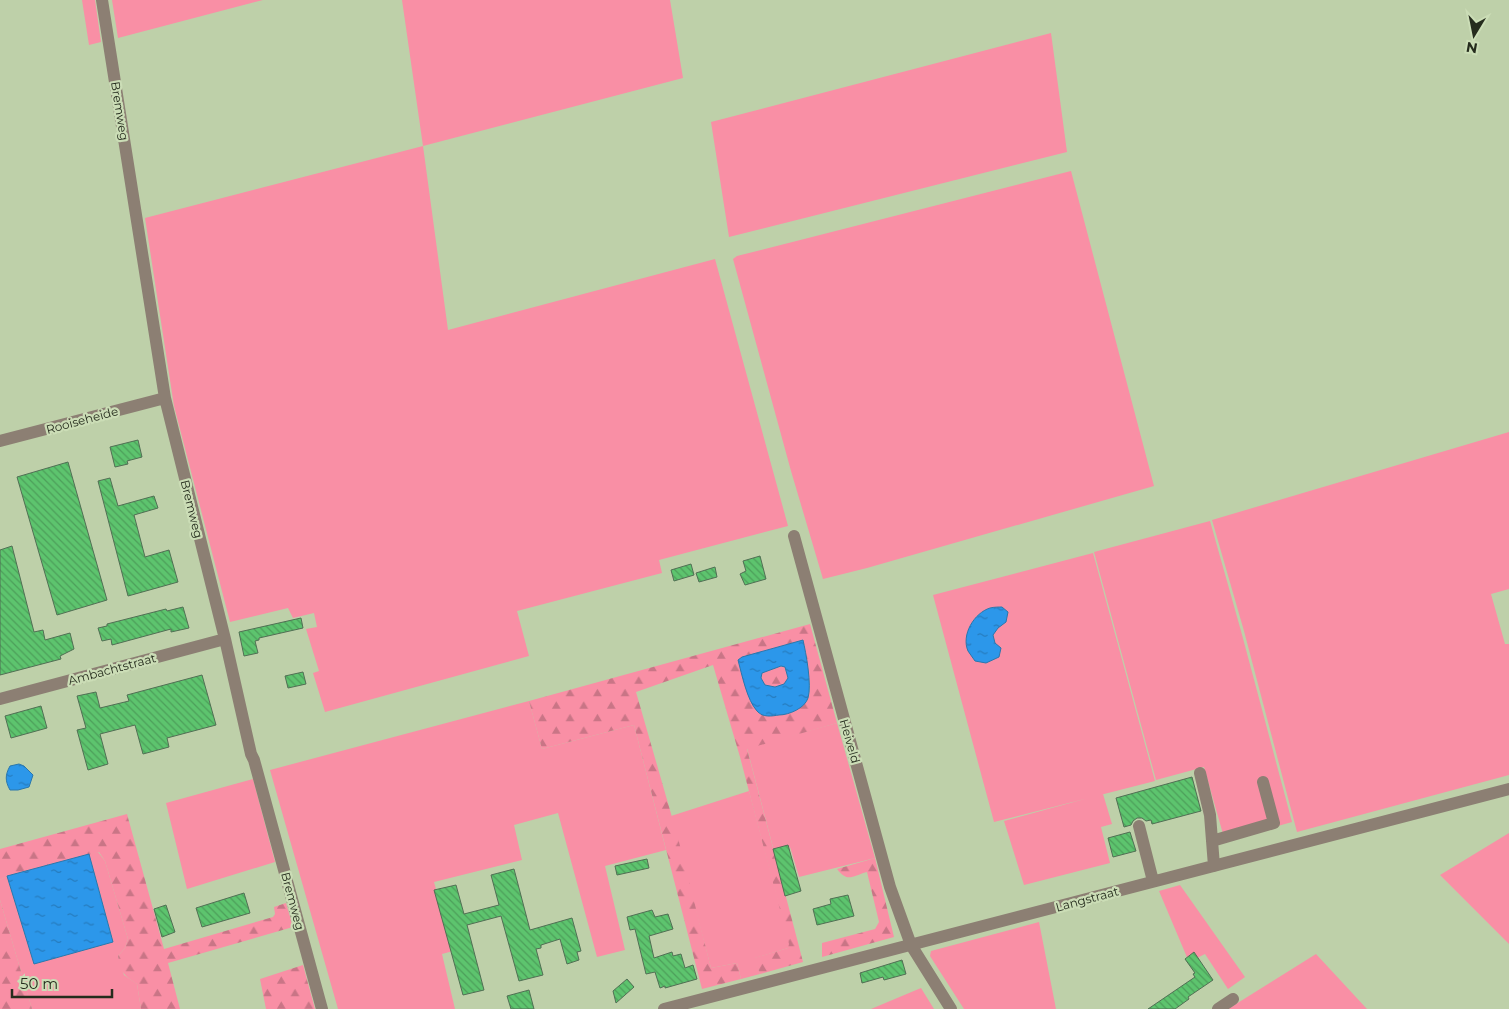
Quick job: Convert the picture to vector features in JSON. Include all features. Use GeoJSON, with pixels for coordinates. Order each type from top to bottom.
{"type":"FeatureCollection","features":[{"type":"Feature","properties":{"kind":"street","name":"Bremweg"},"geometry":{"type":"LineString","coordinates":[[102,0],[164,398],[225,639],[251,754],[322,1009]]}},
{"type":"Feature","properties":{"kind":"street","name":"Rooiseheide"},"geometry":{"type":"LineString","coordinates":[[0,441],[164,398]]}},
{"type":"Feature","properties":{"kind":"street","name":"Heiveld"},"geometry":{"type":"LineString","coordinates":[[794,536],[890,887],[911,945],[952,1009]]}},
{"type":"Feature","properties":{"kind":"street","name":"Ambachtstraat"},"geometry":{"type":"LineString","coordinates":[[0,699],[225,639]]}},
{"type":"Feature","properties":{"kind":"street"},"geometry":{"type":"LineString","coordinates":[[1200,773],[1210,815],[1214,866]]}},
{"type":"Feature","properties":{"kind":"street"},"geometry":{"type":"LineString","coordinates":[[1212,841],[1274,823],[1263,782]]}},
{"type":"Feature","properties":{"kind":"street","name":"Langstraat"},"geometry":{"type":"LineString","coordinates":[[664,1009],[1509,789]]}},
{"type":"Feature","properties":{"kind":"street"},"geometry":{"type":"LineString","coordinates":[[1139,826],[1153,882]]}},
{"type":"Feature","properties":{"kind":"street"},"geometry":{"type":"LineString","coordinates":[[1218,1009],[1233,999]]}},
{"type":"Feature","properties":{"kind":"green space"},"geometry":{"type":"Polygon","coordinates":[[[82,0],[95,0],[101,42],[89,45],[82,0]]]}},
{"type":"Feature","properties":{"kind":"green space"},"geometry":{"type":"Polygon","coordinates":[[[112,0],[263,0],[118,38],[112,0]]]}},
{"type":"Feature","properties":{"kind":"green space"},"geometry":{"type":"Polygon","coordinates":[[[402,0],[670,0],[683,78],[423,146],[402,0]]]}},
{"type":"Feature","properties":{"kind":"green space"},"geometry":{"type":"Polygon","coordinates":[[[1051,33],[1067,152],[729,237],[711,122],[1051,33]]]}},
{"type":"Feature","properties":{"kind":"green space"},"geometry":{"type":"Polygon","coordinates":[[[423,146],[448,330],[715,259],[788,526],[659,560],[662,573],[517,611],[529,656],[325,712],[313,673],[319,671],[306,629],[317,627],[314,613],[293,618],[288,608],[230,622],[174,406],[145,218],[423,146]]]}},
{"type":"Feature","properties":{"kind":"green space"},"geometry":{"type":"Polygon","coordinates":[[[1071,171],[1154,486],[823,579],[791,471],[733,259],[737,256],[1071,171]]]}},
{"type":"Feature","properties":{"kind":"green space"},"geometry":{"type":"Polygon","coordinates":[[[1509,432],[1509,589],[1491,594],[1505,644],[1509,644],[1509,775],[1297,832],[1244,631],[1212,520],[1509,432]]]}},
{"type":"Feature","properties":{"kind":"green space"},"geometry":{"type":"Polygon","coordinates":[[[1210,521],[1292,822],[1225,841],[1204,767],[1156,780],[1094,552],[1210,521]]]}},
{"type":"Feature","properties":{"kind":"green space"},"geometry":{"type":"Polygon","coordinates":[[[1093,553],[1155,781],[994,822],[933,595],[1093,553]]]}},
{"type":"Feature","properties":{"kind":"green space"},"geometry":{"type":"Polygon","coordinates":[[[810,624],[837,723],[747,749],[803,962],[760,974],[754,958],[788,948],[789,944],[740,757],[713,665],[636,692],[678,838],[711,968],[737,963],[741,979],[702,989],[634,725],[542,749],[529,701],[810,624]],[[803,640],[778,648],[746,690],[793,712],[802,706],[808,699],[810,686],[803,640]]]}},
{"type":"Feature","properties":{"kind":"green space"},"geometry":{"type":"Polygon","coordinates":[[[781,666],[785,667],[788,678],[784,685],[775,687],[765,685],[761,678],[762,673],[781,666]]]}},
{"type":"Feature","properties":{"kind":"green space"},"geometry":{"type":"Polygon","coordinates":[[[529,701],[542,749],[634,725],[666,850],[605,866],[625,950],[597,957],[558,813],[514,825],[522,860],[434,882],[453,951],[442,954],[455,1009],[338,1009],[270,770],[529,701]]]}},
{"type":"Feature","properties":{"kind":"green space"},"geometry":{"type":"Polygon","coordinates":[[[837,723],[875,858],[799,877],[790,847],[774,851],[747,748],[837,723]]]}},
{"type":"Feature","properties":{"kind":"green space"},"geometry":{"type":"Polygon","coordinates":[[[253,779],[275,862],[187,889],[166,803],[253,779]]]}},
{"type":"Feature","properties":{"kind":"green space"},"geometry":{"type":"Polygon","coordinates":[[[749,791],[790,945],[788,948],[755,958],[760,974],[741,979],[737,963],[711,968],[671,816],[749,791]]]}},
{"type":"Feature","properties":{"kind":"green space"},"geometry":{"type":"Polygon","coordinates":[[[1103,794],[1112,824],[1101,827],[1110,863],[1024,885],[1004,821],[1103,794]]]}},
{"type":"Feature","properties":{"kind":"green space"},"geometry":{"type":"Polygon","coordinates":[[[127,814],[164,949],[273,917],[275,914],[274,907],[286,903],[293,927],[168,963],[180,1009],[141,1009],[137,984],[123,973],[120,966],[118,956],[125,948],[128,939],[105,861],[99,852],[7,876],[0,880],[0,849],[127,814]]]}},
{"type":"Feature","properties":{"kind":"green space"},"geometry":{"type":"Polygon","coordinates":[[[1509,833],[1509,944],[1440,875],[1509,833]]]}},
{"type":"Feature","properties":{"kind":"green space"},"geometry":{"type":"Polygon","coordinates":[[[98,852],[105,861],[128,939],[125,948],[118,956],[124,975],[137,984],[141,1009],[32,1009],[0,900],[0,880],[7,876],[34,964],[113,942],[89,854],[98,852]]]}},
{"type":"Feature","properties":{"kind":"green space"},"geometry":{"type":"Polygon","coordinates":[[[875,858],[894,937],[822,957],[822,943],[875,929],[879,922],[867,872],[847,877],[837,869],[875,858]]]}},
{"type":"Feature","properties":{"kind":"green space"},"geometry":{"type":"Polygon","coordinates":[[[1180,885],[1245,977],[1228,989],[1205,954],[1189,962],[1159,891],[1180,885]]]}},
{"type":"Feature","properties":{"kind":"green space"},"geometry":{"type":"Polygon","coordinates":[[[0,900],[32,1009],[0,1009],[0,900]]]}},
{"type":"Feature","properties":{"kind":"green space"},"geometry":{"type":"Polygon","coordinates":[[[1039,922],[1056,1009],[964,1009],[930,956],[931,951],[1039,922]]]}},
{"type":"Feature","properties":{"kind":"green space"},"geometry":{"type":"Polygon","coordinates":[[[1316,954],[1367,1009],[1228,1009],[1316,954]]]}},
{"type":"Feature","properties":{"kind":"green space"},"geometry":{"type":"Polygon","coordinates":[[[303,965],[315,1009],[266,1009],[260,979],[303,965]]]}},
{"type":"Feature","properties":{"kind":"green space"},"geometry":{"type":"Polygon","coordinates":[[[921,988],[934,1009],[871,1009],[921,988]]]}},
{"type":"Feature","properties":{"kind":"water"},"geometry":{"type":"Polygon","coordinates":[[[1002,607],[1008,612],[1006,622],[993,635],[995,643],[1001,648],[999,657],[986,663],[975,661],[966,645],[970,625],[984,611],[1002,607]]]}},
{"type":"Feature","properties":{"kind":"water"},"geometry":{"type":"Polygon","coordinates":[[[803,640],[809,677],[808,698],[804,705],[787,714],[768,716],[759,713],[753,706],[745,687],[738,660],[742,657],[803,640]],[[781,666],[762,673],[761,678],[765,685],[775,687],[784,684],[788,678],[785,667],[781,666]]]}},
{"type":"Feature","properties":{"kind":"water"},"geometry":{"type":"Polygon","coordinates":[[[19,764],[24,766],[33,775],[29,787],[10,790],[6,781],[7,772],[10,766],[19,764]]]}},
{"type":"Feature","properties":{"kind":"water"},"geometry":{"type":"Polygon","coordinates":[[[89,854],[113,942],[34,964],[7,876],[89,854]]]}},
{"type":"Feature","properties":{"kind":"building"},"geometry":{"type":"Polygon","coordinates":[[[138,440],[142,457],[127,461],[128,464],[115,467],[110,447],[138,440]]]}},
{"type":"Feature","properties":{"kind":"building"},"geometry":{"type":"Polygon","coordinates":[[[68,462],[107,600],[57,615],[17,477],[68,462]]]}},
{"type":"Feature","properties":{"kind":"building"},"geometry":{"type":"Polygon","coordinates":[[[110,478],[118,506],[154,496],[158,508],[134,515],[145,557],[169,550],[178,582],[128,596],[98,481],[110,478]]]}},
{"type":"Feature","properties":{"kind":"building"},"geometry":{"type":"Polygon","coordinates":[[[12,546],[34,632],[43,630],[45,640],[70,633],[74,649],[60,656],[61,659],[0,675],[0,550],[12,546]]]}},
{"type":"Feature","properties":{"kind":"building"},"geometry":{"type":"Polygon","coordinates":[[[760,556],[766,579],[745,585],[740,574],[746,571],[743,561],[760,556]]]}},
{"type":"Feature","properties":{"kind":"building"},"geometry":{"type":"Polygon","coordinates":[[[691,564],[694,575],[674,581],[671,570],[691,564]]]}},
{"type":"Feature","properties":{"kind":"building"},"geometry":{"type":"Polygon","coordinates":[[[715,567],[717,577],[699,582],[696,573],[715,567]]]}},
{"type":"Feature","properties":{"kind":"building"},"geometry":{"type":"Polygon","coordinates":[[[183,607],[189,628],[171,632],[171,629],[112,645],[111,639],[102,641],[98,628],[107,626],[107,624],[166,609],[167,611],[183,607]]]}},
{"type":"Feature","properties":{"kind":"building"},"geometry":{"type":"Polygon","coordinates":[[[301,618],[303,628],[259,638],[259,640],[255,641],[258,653],[244,656],[239,632],[301,618]]]}},
{"type":"Feature","properties":{"kind":"building"},"geometry":{"type":"Polygon","coordinates":[[[303,672],[306,684],[288,688],[285,676],[303,672]]]}},
{"type":"Feature","properties":{"kind":"building"},"geometry":{"type":"Polygon","coordinates":[[[202,675],[216,725],[167,738],[169,747],[143,754],[135,725],[100,734],[108,764],[88,770],[77,730],[86,728],[77,696],[96,692],[100,708],[129,701],[127,695],[202,675]]]}},
{"type":"Feature","properties":{"kind":"building"},"geometry":{"type":"Polygon","coordinates":[[[41,706],[47,728],[11,738],[5,716],[41,706]]]}},
{"type":"Feature","properties":{"kind":"building"},"geometry":{"type":"Polygon","coordinates":[[[1192,777],[1201,811],[1152,824],[1151,820],[1146,821],[1142,818],[1137,818],[1131,825],[1124,827],[1116,798],[1192,777]]]}},
{"type":"Feature","properties":{"kind":"building"},"geometry":{"type":"Polygon","coordinates":[[[1130,832],[1136,851],[1113,857],[1108,838],[1130,832]]]}},
{"type":"Feature","properties":{"kind":"building"},"geometry":{"type":"Polygon","coordinates":[[[788,845],[801,891],[785,896],[773,849],[788,845]]]}},
{"type":"Feature","properties":{"kind":"building"},"geometry":{"type":"Polygon","coordinates":[[[647,859],[649,868],[617,875],[615,866],[647,859]]]}},
{"type":"Feature","properties":{"kind":"building"},"geometry":{"type":"Polygon","coordinates":[[[514,869],[530,930],[572,918],[581,951],[577,952],[579,960],[567,964],[560,939],[541,945],[541,948],[536,949],[543,975],[519,981],[501,916],[467,925],[484,990],[463,995],[434,890],[456,885],[464,914],[499,905],[491,875],[514,869]]]}},
{"type":"Feature","properties":{"kind":"building"},"geometry":{"type":"Polygon","coordinates":[[[244,893],[250,913],[202,927],[196,908],[244,893]]]}},
{"type":"Feature","properties":{"kind":"building"},"geometry":{"type":"Polygon","coordinates":[[[848,895],[854,916],[817,925],[813,909],[831,904],[830,899],[848,895]]]}},
{"type":"Feature","properties":{"kind":"building"},"geometry":{"type":"Polygon","coordinates":[[[166,905],[175,932],[162,937],[154,909],[166,905]]]}},
{"type":"Feature","properties":{"kind":"building"},"geometry":{"type":"Polygon","coordinates":[[[652,910],[655,917],[668,914],[673,929],[649,936],[654,958],[672,952],[673,956],[681,954],[685,968],[693,965],[697,979],[660,988],[655,972],[646,974],[635,929],[630,930],[627,917],[652,910]]]}},
{"type":"Feature","properties":{"kind":"building"},"geometry":{"type":"Polygon","coordinates":[[[1194,952],[1213,980],[1188,997],[1189,999],[1175,1009],[1148,1009],[1195,977],[1193,974],[1195,973],[1185,959],[1194,952]]]}},
{"type":"Feature","properties":{"kind":"building"},"geometry":{"type":"Polygon","coordinates":[[[902,960],[906,974],[884,980],[883,977],[862,983],[860,973],[902,960]]]}},
{"type":"Feature","properties":{"kind":"building"},"geometry":{"type":"Polygon","coordinates":[[[627,979],[634,987],[616,1003],[613,991],[627,979]]]}},
{"type":"Feature","properties":{"kind":"building"},"geometry":{"type":"Polygon","coordinates":[[[529,990],[534,1009],[511,1009],[507,996],[529,990]]]}}]}
